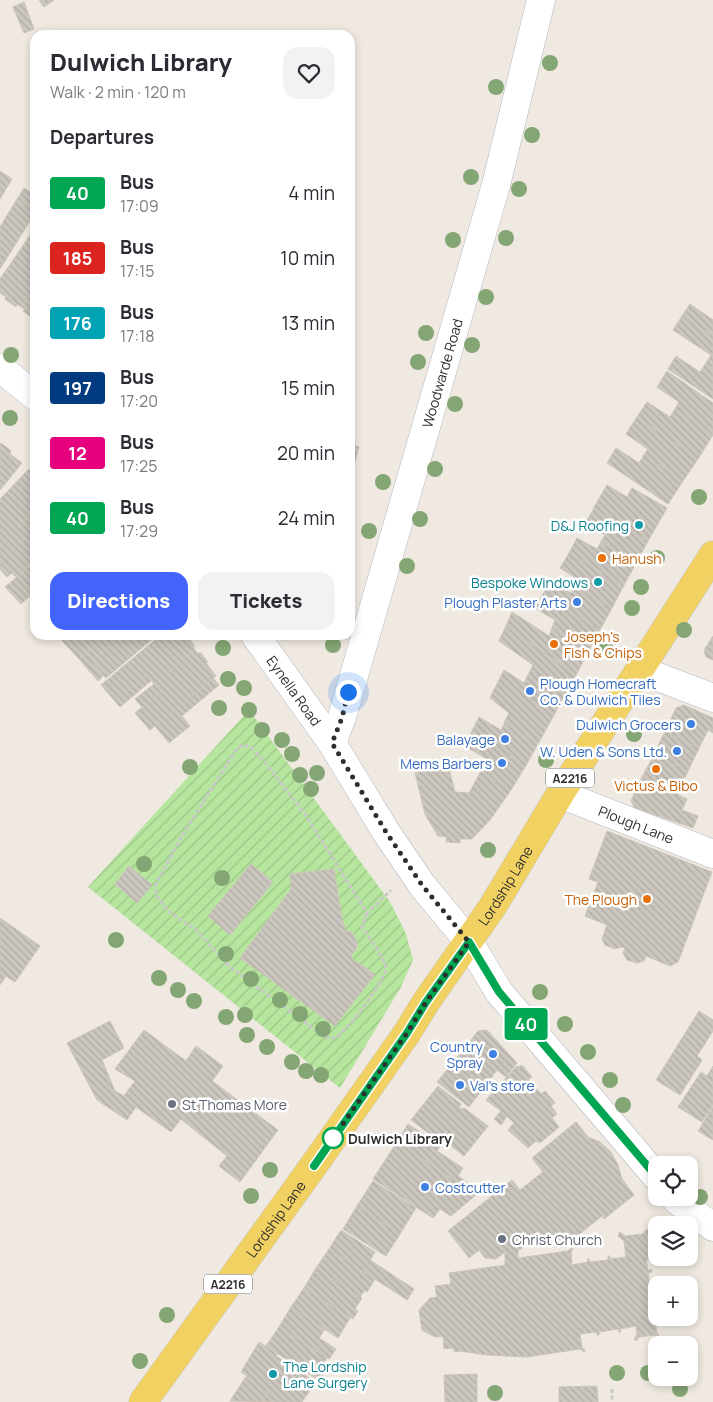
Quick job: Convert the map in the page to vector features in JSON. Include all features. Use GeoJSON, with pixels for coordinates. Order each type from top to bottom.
{"type":"FeatureCollection","features":[{"type":"Feature","properties":{"kind":"main road","name":"Lordship Lane"},"geometry":{"type":"LineString","coordinates":[[143,1402],[314,1166],[469,942],[493,906],[560,794],[713,555]]}},
{"type":"Feature","properties":{"kind":"street","name":"Woodwarde Road"},"geometry":{"type":"LineString","coordinates":[[332,743],[342,718],[496,185],[541,0]]}},
{"type":"Feature","properties":{"kind":"street"},"geometry":{"type":"LineString","coordinates":[[0,368],[30,392]]}},
{"type":"Feature","properties":{"kind":"street","name":"Eynella Road"},"geometry":{"type":"LineString","coordinates":[[258,640],[332,743],[386,832],[422,885],[469,942],[499,992],[648,1167]]}},
{"type":"Feature","properties":{"kind":"street"},"geometry":{"type":"LineString","coordinates":[[640,670],[713,698]]}},
{"type":"Feature","properties":{"kind":"street","name":"Plough Lane"},"geometry":{"type":"LineString","coordinates":[[560,794],[713,854]]}},
{"type":"Feature","properties":{"kind":"street"},"geometry":{"type":"LineString","coordinates":[[684,1206],[713,1227]]}},
{"type":"Feature","properties":{"kind":"path"},"geometry":{"type":"LineString","coordinates":[[367,913],[307,817],[267,765],[252,748],[247,746],[242,746],[236,750],[180,839],[156,884],[156,895],[168,911],[196,930],[229,966],[318,1032],[329,1038],[336,1037],[345,1031],[377,987],[386,970],[385,962],[362,927],[367,913],[390,891],[394,897]]}},
{"type":"Feature","properties":{"kind":"path"},"geometry":{"type":"LineString","coordinates":[[612,1389],[612,1402]]}},
{"type":"Feature","properties":{"kind":"green space"},"geometry":{"type":"Polygon","coordinates":[[[249,710],[390,902],[406,934],[413,960],[401,987],[340,1088],[88,887],[249,710]]]}},
{"type":"Feature","properties":{"kind":"building"},"geometry":{"type":"Polygon","coordinates":[[[39,0],[54,0],[44,7],[39,0]]]}},
{"type":"Feature","properties":{"kind":"building"},"geometry":{"type":"Polygon","coordinates":[[[24,2],[34,29],[24,33],[13,7],[24,2]]]}},
{"type":"Feature","properties":{"kind":"building"},"geometry":{"type":"Polygon","coordinates":[[[0,171],[12,179],[0,199],[0,171]]]}},
{"type":"Feature","properties":{"kind":"building"},"geometry":{"type":"Polygon","coordinates":[[[24,188],[30,192],[30,207],[17,199],[24,188]]]}},
{"type":"Feature","properties":{"kind":"building"},"geometry":{"type":"Polygon","coordinates":[[[17,199],[30,207],[30,221],[0,269],[0,227],[17,199]]]}},
{"type":"Feature","properties":{"kind":"building"},"geometry":{"type":"Polygon","coordinates":[[[30,235],[30,294],[21,307],[17,304],[16,307],[0,293],[0,279],[30,235]]]}},
{"type":"Feature","properties":{"kind":"building"},"geometry":{"type":"Polygon","coordinates":[[[30,294],[30,316],[21,307],[30,294]]]}},
{"type":"Feature","properties":{"kind":"building"},"geometry":{"type":"Polygon","coordinates":[[[690,304],[713,320],[713,336],[682,316],[690,304]]]}},
{"type":"Feature","properties":{"kind":"building"},"geometry":{"type":"Polygon","coordinates":[[[682,316],[713,336],[713,368],[706,363],[711,355],[673,330],[682,316]]]}},
{"type":"Feature","properties":{"kind":"building"},"geometry":{"type":"Polygon","coordinates":[[[676,356],[700,372],[706,363],[713,368],[713,399],[668,369],[676,356]]]}},
{"type":"Feature","properties":{"kind":"building"},"geometry":{"type":"Polygon","coordinates":[[[667,371],[713,403],[713,435],[675,409],[679,402],[657,387],[667,371]]]}},
{"type":"Feature","properties":{"kind":"building"},"geometry":{"type":"Polygon","coordinates":[[[647,402],[670,417],[675,409],[713,435],[698,459],[637,417],[647,402]]]}},
{"type":"Feature","properties":{"kind":"building"},"geometry":{"type":"Polygon","coordinates":[[[637,417],[698,459],[683,481],[644,455],[648,449],[626,434],[637,417]]]}},
{"type":"Feature","properties":{"kind":"building"},"geometry":{"type":"Polygon","coordinates":[[[1,443],[11,451],[10,454],[22,463],[0,490],[0,445],[1,443]]]}},
{"type":"Feature","properties":{"kind":"building"},"geometry":{"type":"Polygon","coordinates":[[[355,446],[359,447],[355,461],[355,446]]]}},
{"type":"Feature","properties":{"kind":"building"},"geometry":{"type":"Polygon","coordinates":[[[616,448],[639,463],[644,455],[683,481],[668,504],[607,463],[616,448]]]}},
{"type":"Feature","properties":{"kind":"building"},"geometry":{"type":"Polygon","coordinates":[[[30,470],[30,515],[16,530],[8,523],[0,531],[0,499],[30,470]]]}},
{"type":"Feature","properties":{"kind":"building","name":"D&J Roofing"},"geometry":{"type":"Polygon","coordinates":[[[607,485],[627,497],[632,488],[667,508],[648,541],[593,509],[607,485]]]}},
{"type":"Feature","properties":{"kind":"building"},"geometry":{"type":"Polygon","coordinates":[[[594,509],[648,541],[636,563],[601,542],[605,535],[585,523],[594,509]]]}},
{"type":"Feature","properties":{"kind":"building"},"geometry":{"type":"Polygon","coordinates":[[[30,515],[30,564],[17,578],[0,562],[24,538],[16,530],[30,515]]]}},
{"type":"Feature","properties":{"kind":"building"},"geometry":{"type":"Polygon","coordinates":[[[8,523],[16,530],[0,546],[0,531],[8,523]]]}},
{"type":"Feature","properties":{"kind":"building"},"geometry":{"type":"Polygon","coordinates":[[[16,530],[24,538],[0,562],[0,546],[16,530]]]}},
{"type":"Feature","properties":{"kind":"building","name":"Hanush"},"geometry":{"type":"Polygon","coordinates":[[[577,538],[597,549],[601,542],[636,563],[624,585],[569,553],[577,538]]]}},
{"type":"Feature","properties":{"kind":"building","name":"Bespoke Windows"},"geometry":{"type":"Polygon","coordinates":[[[569,553],[624,585],[612,608],[575,586],[579,580],[560,568],[569,553]]]}},
{"type":"Feature","properties":{"kind":"building"},"geometry":{"type":"Polygon","coordinates":[[[0,562],[12,573],[7,577],[0,569],[0,562]]]}},
{"type":"Feature","properties":{"kind":"building"},"geometry":{"type":"Polygon","coordinates":[[[30,565],[30,592],[17,577],[30,565]]]}},
{"type":"Feature","properties":{"kind":"building"},"geometry":{"type":"Polygon","coordinates":[[[17,577],[30,592],[30,596],[21,604],[5,587],[17,577]]]}},
{"type":"Feature","properties":{"kind":"building","name":"Plough Plaster Arts"},"geometry":{"type":"Polygon","coordinates":[[[550,581],[571,593],[575,586],[612,608],[600,630],[542,596],[550,581]]]}},
{"type":"Feature","properties":{"kind":"building"},"geometry":{"type":"Polygon","coordinates":[[[542,596],[600,630],[588,652],[552,628],[555,620],[535,608],[542,596]]]}},
{"type":"Feature","properties":{"kind":"building","name":"Joseph's Fish & Chips"},"geometry":{"type":"Polygon","coordinates":[[[512,612],[549,636],[552,628],[588,652],[576,675],[506,626],[512,612]]]}},
{"type":"Feature","properties":{"kind":"building","name":"Plough Homecraft Co. & Dulwich Tiles"},"geometry":{"type":"Polygon","coordinates":[[[506,626],[576,675],[538,744],[504,723],[509,713],[490,698],[504,670],[524,683],[533,665],[499,641],[506,626]]]}},
{"type":"Feature","properties":{"kind":"building"},"geometry":{"type":"Polygon","coordinates":[[[713,636],[713,660],[706,657],[704,650],[713,636]]]}},
{"type":"Feature","properties":{"kind":"building"},"geometry":{"type":"Polygon","coordinates":[[[62,640],[74,640],[78,644],[83,640],[101,640],[79,659],[62,640]]]}},
{"type":"Feature","properties":{"kind":"building"},"geometry":{"type":"Polygon","coordinates":[[[74,640],[83,640],[78,644],[74,640]]]}},
{"type":"Feature","properties":{"kind":"building"},"geometry":{"type":"Polygon","coordinates":[[[101,640],[116,640],[92,661],[104,675],[98,681],[79,659],[101,640]]]}},
{"type":"Feature","properties":{"kind":"building"},"geometry":{"type":"Polygon","coordinates":[[[116,640],[151,640],[106,678],[92,661],[116,640]]]}},
{"type":"Feature","properties":{"kind":"building"},"geometry":{"type":"Polygon","coordinates":[[[155,640],[190,640],[195,646],[193,647],[195,650],[154,684],[147,675],[121,697],[107,680],[155,640]]]}},
{"type":"Feature","properties":{"kind":"building"},"geometry":{"type":"Polygon","coordinates":[[[195,650],[198,654],[200,652],[216,676],[150,730],[135,713],[161,692],[154,684],[195,650]]]}},
{"type":"Feature","properties":{"kind":"building"},"geometry":{"type":"Polygon","coordinates":[[[147,675],[152,680],[120,707],[101,685],[107,680],[121,697],[147,675]]]}},
{"type":"Feature","properties":{"kind":"building"},"geometry":{"type":"Polygon","coordinates":[[[213,678],[219,685],[182,716],[190,726],[169,743],[155,726],[213,678]]]}},
{"type":"Feature","properties":{"kind":"building"},"geometry":{"type":"Polygon","coordinates":[[[154,684],[161,692],[142,707],[135,699],[154,684]]]}},
{"type":"Feature","properties":{"kind":"building","name":"Dulwich Grocers"},"geometry":{"type":"Polygon","coordinates":[[[684,705],[713,718],[713,733],[708,730],[699,748],[665,731],[676,708],[684,705]]]}},
{"type":"Feature","properties":{"kind":"building","name":"Balayage"},"geometry":{"type":"Polygon","coordinates":[[[479,717],[501,730],[505,723],[538,744],[525,767],[471,733],[479,717]]]}},
{"type":"Feature","properties":{"kind":"building","name":"W. Uden & Sons Ltd."},"geometry":{"type":"Polygon","coordinates":[[[665,731],[699,748],[688,771],[654,755],[665,731]]]}},
{"type":"Feature","properties":{"kind":"building","name":"Mems Barbers"},"geometry":{"type":"Polygon","coordinates":[[[471,733],[525,767],[511,790],[481,771],[487,759],[465,746],[471,733]]]}},
{"type":"Feature","properties":{"kind":"building"},"geometry":{"type":"Polygon","coordinates":[[[654,755],[688,771],[677,794],[642,777],[654,755]]]}},
{"type":"Feature","properties":{"kind":"building"},"geometry":{"type":"Polygon","coordinates":[[[448,765],[455,792],[469,793],[481,771],[511,790],[490,820],[472,839],[460,839],[460,843],[446,842],[447,837],[438,836],[425,814],[415,773],[448,765]]]}},
{"type":"Feature","properties":{"kind":"building"},"geometry":{"type":"Polygon","coordinates":[[[642,777],[687,799],[682,810],[698,816],[693,828],[635,808],[631,801],[642,777]]]}},
{"type":"Feature","properties":{"kind":"building","name":"The Plough"},"geometry":{"type":"Polygon","coordinates":[[[607,831],[712,872],[678,962],[670,966],[646,956],[644,961],[637,963],[627,960],[623,953],[625,948],[615,949],[605,945],[602,939],[607,925],[585,916],[598,882],[589,879],[607,831]]]}},
{"type":"Feature","properties":{"kind":"building"},"geometry":{"type":"Polygon","coordinates":[[[251,864],[273,882],[230,935],[208,916],[251,864]]]}},
{"type":"Feature","properties":{"kind":"building"},"geometry":{"type":"Polygon","coordinates":[[[129,866],[152,885],[137,903],[115,884],[129,866]]]}},
{"type":"Feature","properties":{"kind":"building"},"geometry":{"type":"Polygon","coordinates":[[[334,869],[342,919],[346,931],[351,932],[357,944],[356,950],[351,955],[352,959],[375,974],[335,1026],[240,958],[291,889],[290,874],[334,869]]]}},
{"type":"Feature","properties":{"kind":"building"},"geometry":{"type":"Polygon","coordinates":[[[0,918],[40,946],[15,982],[6,976],[0,985],[0,918]]]}},
{"type":"Feature","properties":{"kind":"building"},"geometry":{"type":"Polygon","coordinates":[[[699,1011],[713,1020],[713,1031],[697,1056],[702,1060],[680,1095],[656,1080],[699,1011]]]}},
{"type":"Feature","properties":{"kind":"building","name":"St Thomas More"},"geometry":{"type":"Polygon","coordinates":[[[110,1021],[124,1048],[102,1060],[115,1091],[124,1096],[135,1081],[115,1069],[144,1030],[186,1061],[196,1046],[223,1066],[212,1081],[278,1130],[240,1182],[219,1166],[227,1156],[181,1119],[171,1132],[136,1107],[127,1120],[97,1100],[67,1043],[110,1021]]]}},
{"type":"Feature","properties":{"kind":"building","name":"Country Spray"},"geometry":{"type":"Polygon","coordinates":[[[487,1030],[517,1063],[506,1077],[466,1046],[478,1031],[487,1030]]]}},
{"type":"Feature","properties":{"kind":"building"},"geometry":{"type":"Polygon","coordinates":[[[466,1046],[497,1070],[483,1089],[452,1064],[466,1046]]]}},
{"type":"Feature","properties":{"kind":"building","name":"Val's store"},"geometry":{"type":"Polygon","coordinates":[[[452,1064],[483,1089],[469,1107],[437,1082],[452,1064]]]}},
{"type":"Feature","properties":{"kind":"building"},"geometry":{"type":"Polygon","coordinates":[[[522,1065],[532,1077],[528,1079],[541,1094],[545,1091],[555,1103],[551,1106],[557,1114],[552,1118],[559,1127],[540,1143],[536,1141],[528,1148],[508,1130],[514,1123],[507,1116],[501,1125],[494,1119],[501,1111],[486,1100],[517,1066],[522,1065]]]}},
{"type":"Feature","properties":{"kind":"building"},"geometry":{"type":"Polygon","coordinates":[[[713,1066],[713,1105],[702,1122],[678,1107],[701,1072],[707,1076],[713,1066]]]}},
{"type":"Feature","properties":{"kind":"building"},"geometry":{"type":"Polygon","coordinates":[[[438,1086],[461,1104],[459,1107],[464,1108],[488,1126],[464,1156],[440,1137],[439,1134],[435,1138],[411,1120],[438,1086]]]}},
{"type":"Feature","properties":{"kind":"building"},"geometry":{"type":"Polygon","coordinates":[[[713,1107],[713,1140],[698,1131],[713,1107]]]}},
{"type":"Feature","properties":{"kind":"building","name":"Christ Church"},"geometry":{"type":"Polygon","coordinates":[[[576,1122],[588,1137],[600,1142],[611,1152],[618,1165],[622,1179],[634,1195],[604,1219],[602,1216],[572,1240],[560,1240],[555,1234],[542,1245],[539,1241],[533,1246],[530,1242],[518,1251],[518,1258],[568,1251],[571,1248],[573,1249],[571,1252],[572,1265],[588,1262],[587,1259],[590,1262],[608,1260],[608,1256],[610,1256],[610,1259],[626,1257],[624,1241],[618,1236],[620,1232],[625,1236],[643,1234],[647,1229],[648,1260],[646,1259],[648,1270],[652,1269],[652,1272],[648,1273],[648,1326],[656,1326],[659,1336],[639,1337],[636,1341],[634,1339],[637,1335],[636,1326],[620,1329],[621,1332],[618,1329],[599,1332],[599,1335],[597,1335],[597,1332],[580,1334],[584,1352],[580,1349],[527,1357],[454,1352],[454,1348],[444,1349],[443,1336],[435,1337],[422,1330],[419,1310],[430,1298],[437,1297],[435,1286],[451,1284],[449,1273],[505,1265],[505,1252],[496,1259],[485,1258],[479,1250],[469,1258],[448,1231],[512,1180],[520,1190],[543,1172],[532,1158],[576,1122]]]}},
{"type":"Feature","properties":{"kind":"building"},"geometry":{"type":"Polygon","coordinates":[[[408,1124],[441,1145],[437,1151],[463,1168],[458,1176],[468,1183],[465,1187],[397,1142],[408,1124]]]}},
{"type":"Feature","properties":{"kind":"building","name":"Costcutter"},"geometry":{"type":"Polygon","coordinates":[[[397,1142],[476,1195],[451,1216],[440,1209],[433,1218],[373,1179],[397,1142]]]}},
{"type":"Feature","properties":{"kind":"building"},"geometry":{"type":"Polygon","coordinates":[[[373,1181],[416,1208],[400,1234],[357,1206],[373,1181]]]}},
{"type":"Feature","properties":{"kind":"building"},"geometry":{"type":"Polygon","coordinates":[[[357,1206],[400,1234],[386,1256],[343,1229],[357,1206]]]}},
{"type":"Feature","properties":{"kind":"building"},"geometry":{"type":"Polygon","coordinates":[[[341,1230],[375,1252],[370,1260],[414,1289],[407,1300],[329,1249],[341,1230]]]}},
{"type":"Feature","properties":{"kind":"building"},"geometry":{"type":"Polygon","coordinates":[[[329,1249],[375,1279],[367,1292],[365,1290],[360,1297],[316,1268],[329,1249]]]}},
{"type":"Feature","properties":{"kind":"building"},"geometry":{"type":"Polygon","coordinates":[[[316,1268],[362,1298],[355,1309],[358,1311],[353,1319],[304,1288],[316,1268]]]}},
{"type":"Feature","properties":{"kind":"building"},"geometry":{"type":"Polygon","coordinates":[[[304,1288],[350,1318],[338,1338],[291,1307],[304,1288]]]}},
{"type":"Feature","properties":{"kind":"building"},"geometry":{"type":"Polygon","coordinates":[[[291,1307],[325,1329],[319,1338],[336,1349],[329,1359],[279,1327],[291,1307]]]}},
{"type":"Feature","properties":{"kind":"building"},"geometry":{"type":"Polygon","coordinates":[[[279,1327],[327,1358],[321,1366],[326,1369],[322,1375],[326,1377],[324,1380],[317,1376],[315,1378],[266,1346],[279,1327]]]}},
{"type":"Feature","properties":{"kind":"building","name":"The Lordship Lane Surgery"},"geometry":{"type":"Polygon","coordinates":[[[259,1342],[277,1354],[276,1356],[316,1382],[302,1402],[282,1402],[245,1378],[247,1376],[241,1372],[259,1342]]]}},
{"type":"Feature","properties":{"kind":"building"},"geometry":{"type":"Polygon","coordinates":[[[477,1374],[477,1402],[445,1402],[444,1375],[477,1374]]]}},
{"type":"Feature","properties":{"kind":"building"},"geometry":{"type":"Polygon","coordinates":[[[245,1378],[282,1402],[230,1401],[245,1378]]]}},
{"type":"Feature","properties":{"kind":"building"},"geometry":{"type":"Polygon","coordinates":[[[597,1386],[598,1402],[559,1402],[559,1387],[597,1386]]]}},
{"type":"Feature","properties":{"kind":"bus line","name":"40"},"geometry":{"type":"LineString","coordinates":[[314,1166],[469,942],[499,992],[648,1167]]}},
{"type":"Feature","properties":{"kind":"place","name":"D&J Roofing"},"geometry":{"type":"Point","coordinates":[639,525]}},
{"type":"Feature","properties":{"kind":"place","name":"Hanush"},"geometry":{"type":"Point","coordinates":[602,558]}},
{"type":"Feature","properties":{"kind":"place","name":"Bespoke Windows"},"geometry":{"type":"Point","coordinates":[598,582]}},
{"type":"Feature","properties":{"kind":"place","name":"Plough Plaster Arts"},"geometry":{"type":"Point","coordinates":[577,602]}},
{"type":"Feature","properties":{"kind":"place","name":"Joseph's Fish & Chips"},"geometry":{"type":"Point","coordinates":[554,644]}},
{"type":"Feature","properties":{"kind":"place","name":"Plough Homecraft Co. & Dulwich Tiles"},"geometry":{"type":"Point","coordinates":[530,691]}},
{"type":"Feature","properties":{"kind":"place","name":"Dulwich Grocers"},"geometry":{"type":"Point","coordinates":[691,724]}},
{"type":"Feature","properties":{"kind":"place","name":"Balayage"},"geometry":{"type":"Point","coordinates":[505,739]}},
{"type":"Feature","properties":{"kind":"place","name":"W. Uden & Sons Ltd."},"geometry":{"type":"Point","coordinates":[677,751]}},
{"type":"Feature","properties":{"kind":"place","name":"Mems Barbers"},"geometry":{"type":"Point","coordinates":[502,763]}},
{"type":"Feature","properties":{"kind":"place","name":"Victus & Bibo"},"geometry":{"type":"Point","coordinates":[656,769]}},
{"type":"Feature","properties":{"kind":"place","name":"The Plough"},"geometry":{"type":"Point","coordinates":[647,899]}},
{"type":"Feature","properties":{"kind":"place","name":"Country Spray"},"geometry":{"type":"Point","coordinates":[493,1054]}},
{"type":"Feature","properties":{"kind":"place","name":"Val's store"},"geometry":{"type":"Point","coordinates":[460,1085]}},
{"type":"Feature","properties":{"kind":"place","name":"St Thomas More"},"geometry":{"type":"Point","coordinates":[172,1104]}},
{"type":"Feature","properties":{"kind":"place","name":"Dulwich Library"},"geometry":{"type":"Point","coordinates":[333,1138]}},
{"type":"Feature","properties":{"kind":"place","name":"Costcutter"},"geometry":{"type":"Point","coordinates":[425,1187]}},
{"type":"Feature","properties":{"kind":"place","name":"Christ Church"},"geometry":{"type":"Point","coordinates":[502,1239]}},
{"type":"Feature","properties":{"kind":"place","name":"The Lordship Lane Surgery"},"geometry":{"type":"Point","coordinates":[273,1374]}},
{"type":"Feature","properties":{"kind":"route"},"geometry":{"type":"LineString","coordinates":[[333,1138],[469,942],[422,885],[386,832],[332,743],[342,718],[348,692]]}}]}
